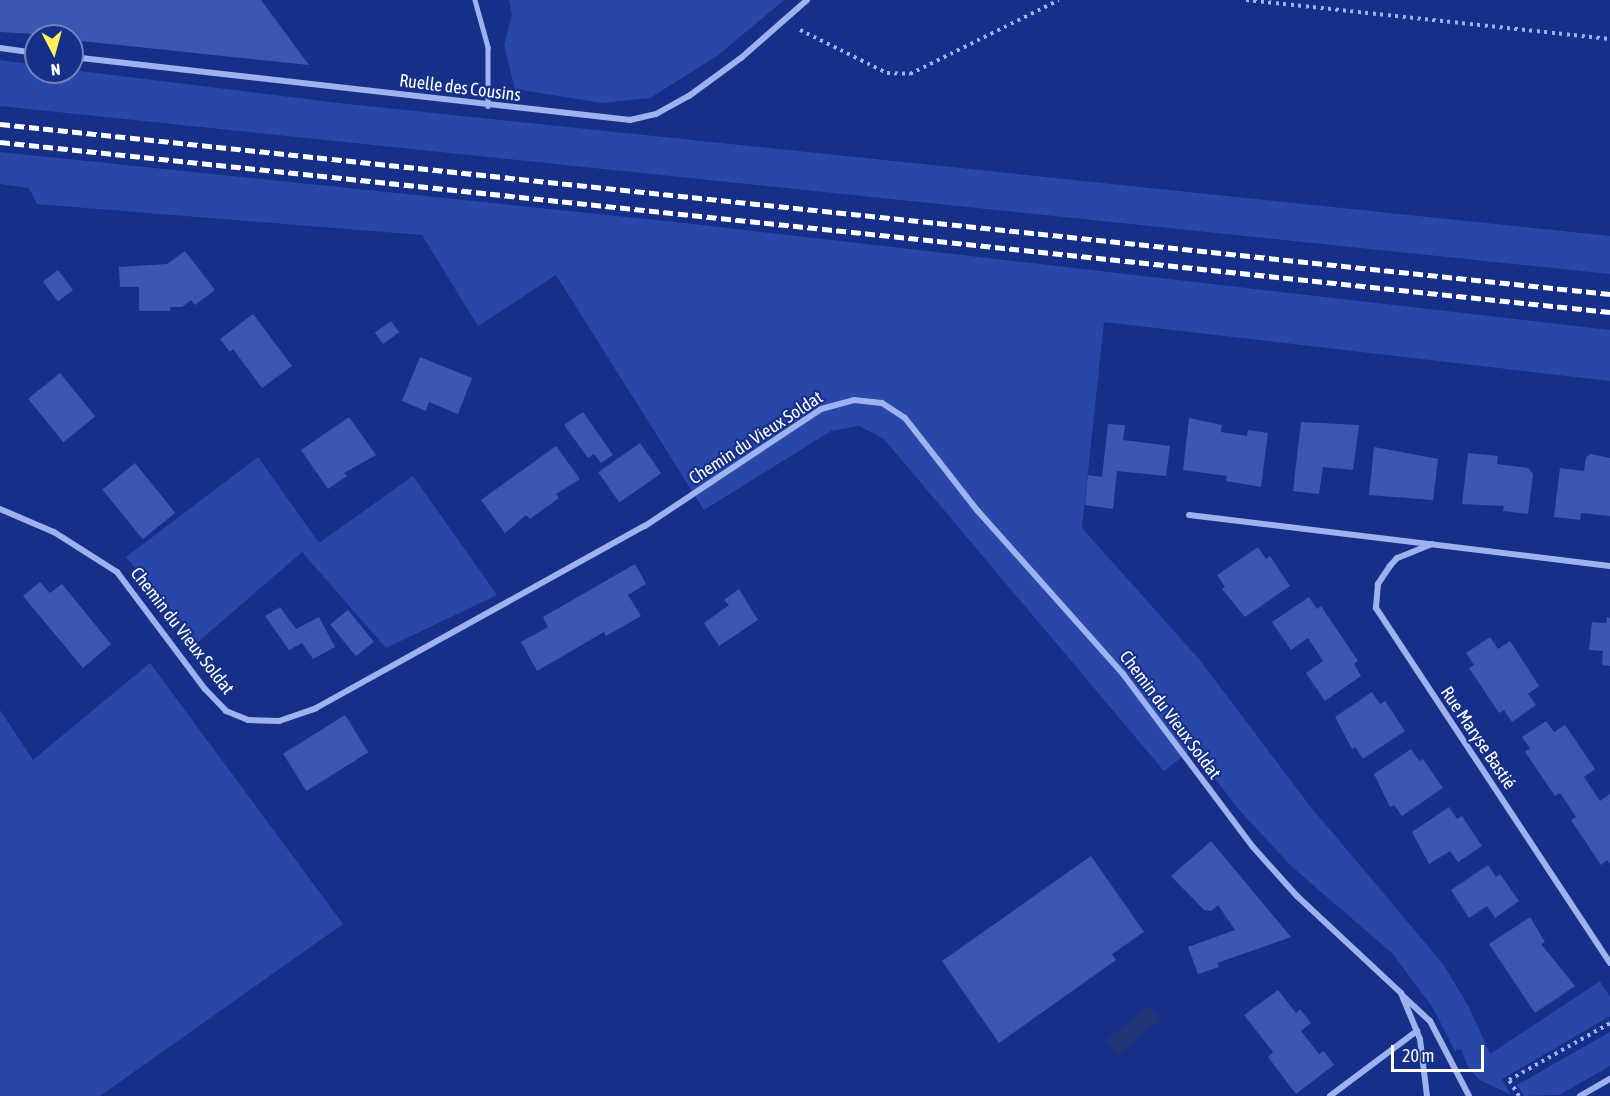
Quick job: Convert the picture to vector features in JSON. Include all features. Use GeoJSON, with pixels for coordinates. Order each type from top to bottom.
{"type":"FeatureCollection","features":[{"type":"Feature","properties":{"kind":"street","name":"Ruelle des Cousins"},"geometry":{"type":"LineString","coordinates":[[84,58],[614,121],[656,114],[741,58],[807,0]]}},
{"type":"Feature","properties":{"kind":"street"},"geometry":{"type":"LineString","coordinates":[[0,48],[24,51]]}},
{"type":"Feature","properties":{"kind":"street","name":"Chemin du Vieux Soldat"},"geometry":{"type":"LineString","coordinates":[[0,509],[54,532],[117,572],[205,689],[226,711],[248,720],[279,721],[316,708],[645,526],[821,409],[854,400],[882,403],[905,418],[977,510],[1131,683],[1253,847],[1298,896],[1430,1021],[1470,1096]]}},
{"type":"Feature","properties":{"kind":"street","name":"Rue Maryse Bastié"},"geometry":{"type":"LineString","coordinates":[[1188,515],[1610,566]]}},
{"type":"Feature","properties":{"kind":"street","name":"Rue Maryse Bastié"},"geometry":{"type":"LineString","coordinates":[[1432,544],[1397,558],[1378,584],[1376,608],[1610,963]]}},
{"type":"Feature","properties":{"kind":"street","name":"Chemin du Vieux Soldat"},"geometry":{"type":"LineString","coordinates":[[1401,993],[1418,1031],[1427,1096]]}},
{"type":"Feature","properties":{"kind":"street"},"geometry":{"type":"LineString","coordinates":[[1330,1096],[1418,1031]]}},
{"type":"Feature","properties":{"kind":"street"},"geometry":{"type":"LineString","coordinates":[[1580,1096],[1610,1079]]}},
{"type":"Feature","properties":{"kind":"lane"},"geometry":{"type":"LineString","coordinates":[[475,0],[488,46],[488,106]]}},
{"type":"Feature","properties":{"kind":"path"},"geometry":{"type":"LineString","coordinates":[[784,21],[898,75],[924,69],[1059,0]]}},
{"type":"Feature","properties":{"kind":"path"},"geometry":{"type":"LineString","coordinates":[[1246,0],[1610,39]]}},
{"type":"Feature","properties":{"kind":"path"},"geometry":{"type":"LineString","coordinates":[[1519,1096],[1509,1080],[1610,1023]]}},
{"type":"Feature","properties":{"kind":"shaded area"},"geometry":{"type":"Polygon","coordinates":[[[509,0],[784,0],[717,56],[650,98],[602,103],[515,89],[504,45],[512,14],[509,0]]]}},
{"type":"Feature","properties":{"kind":"shaded area"},"geometry":{"type":"Polygon","coordinates":[[[0,60],[24,63],[24,84],[84,84],[84,71],[338,103],[1610,236],[1610,274],[0,106],[0,60]]]}},
{"type":"Feature","properties":{"kind":"shaded area"},"geometry":{"type":"Polygon","coordinates":[[[0,152],[685,223],[1610,330],[1610,381],[1104,322],[1082,528],[1199,659],[1310,806],[1443,964],[1469,1007],[1490,1054],[1600,981],[1610,997],[1610,1016],[1502,1079],[1511,1095],[1480,1080],[1469,1069],[1461,1049],[1455,1051],[1433,1008],[1392,953],[1291,866],[1240,811],[1192,749],[1164,771],[884,439],[859,426],[831,431],[704,510],[556,275],[478,326],[422,235],[37,204],[29,188],[0,184],[0,152]]]}},
{"type":"Feature","properties":{"kind":"shaded area"},"geometry":{"type":"Polygon","coordinates":[[[258,457],[319,543],[413,476],[497,595],[386,648],[302,552],[197,643],[126,557],[258,457]]]}},
{"type":"Feature","properties":{"kind":"shaded area"},"geometry":{"type":"Polygon","coordinates":[[[150,663],[343,924],[100,1096],[0,1096],[0,710],[33,760],[150,663]]]}},
{"type":"Feature","properties":{"kind":"shaded area"},"geometry":{"type":"Polygon","coordinates":[[[1149,1005],[1161,1020],[1117,1055],[1105,1040],[1149,1005]]]}},
{"type":"Feature","properties":{"kind":"shaded area"},"geometry":{"type":"Polygon","coordinates":[[[1610,1032],[1610,1066],[1559,1095],[1524,1096],[1517,1085],[1610,1032]]]}},
{"type":"Feature","properties":{"kind":"building"},"geometry":{"type":"Polygon","coordinates":[[[0,0],[261,0],[309,65],[84,41],[84,24],[24,24],[24,33],[0,32],[0,0]]]}},
{"type":"Feature","properties":{"kind":"building"},"geometry":{"type":"Polygon","coordinates":[[[185,251],[215,290],[195,305],[191,300],[182,307],[170,307],[170,311],[139,311],[139,287],[120,287],[119,267],[167,264],[185,251]]]}},
{"type":"Feature","properties":{"kind":"building"},"geometry":{"type":"Polygon","coordinates":[[[58,270],[73,290],[58,301],[43,281],[58,270]]]}},
{"type":"Feature","properties":{"kind":"building"},"geometry":{"type":"Polygon","coordinates":[[[253,314],[292,366],[262,388],[233,349],[230,352],[220,339],[253,314]]]}},
{"type":"Feature","properties":{"kind":"building"},"geometry":{"type":"Polygon","coordinates":[[[391,321],[399,332],[383,344],[375,333],[391,321]]]}},
{"type":"Feature","properties":{"kind":"building"},"geometry":{"type":"Polygon","coordinates":[[[420,357],[472,378],[458,414],[429,402],[426,411],[402,401],[420,357]]]}},
{"type":"Feature","properties":{"kind":"building"},"geometry":{"type":"Polygon","coordinates":[[[60,373],[95,417],[63,442],[28,399],[60,373]]]}},
{"type":"Feature","properties":{"kind":"building"},"geometry":{"type":"Polygon","coordinates":[[[583,412],[613,455],[601,463],[594,454],[588,458],[564,425],[583,412]]]}},
{"type":"Feature","properties":{"kind":"building"},"geometry":{"type":"Polygon","coordinates":[[[349,417],[376,455],[344,473],[347,476],[328,489],[301,450],[349,417]]]}},
{"type":"Feature","properties":{"kind":"building"},"geometry":{"type":"Polygon","coordinates":[[[1189,418],[1222,425],[1221,432],[1247,436],[1248,430],[1268,433],[1261,487],[1226,481],[1227,476],[1183,470],[1189,418]]]}},
{"type":"Feature","properties":{"kind":"building"},"geometry":{"type":"Polygon","coordinates":[[[1301,422],[1359,425],[1353,470],[1323,467],[1319,494],[1293,491],[1301,422]]]}},
{"type":"Feature","properties":{"kind":"building"},"geometry":{"type":"Polygon","coordinates":[[[1108,424],[1125,425],[1123,440],[1170,446],[1166,476],[1117,471],[1113,509],[1085,505],[1088,475],[1102,477],[1108,424]]]}},
{"type":"Feature","properties":{"kind":"building"},"geometry":{"type":"Polygon","coordinates":[[[640,443],[661,473],[619,503],[598,472],[640,443]]]}},
{"type":"Feature","properties":{"kind":"building"},"geometry":{"type":"Polygon","coordinates":[[[556,446],[580,479],[556,494],[559,498],[530,519],[526,515],[505,533],[481,500],[556,446]]]}},
{"type":"Feature","properties":{"kind":"building"},"geometry":{"type":"Polygon","coordinates":[[[1374,447],[1438,459],[1433,500],[1369,495],[1374,447]]]}},
{"type":"Feature","properties":{"kind":"building"},"geometry":{"type":"Polygon","coordinates":[[[1468,453],[1498,456],[1497,464],[1528,468],[1533,474],[1528,514],[1503,511],[1504,506],[1462,504],[1468,453]]]}},
{"type":"Feature","properties":{"kind":"building"},"geometry":{"type":"Polygon","coordinates":[[[1591,454],[1610,458],[1610,516],[1581,513],[1580,520],[1554,517],[1560,468],[1584,471],[1586,457],[1591,454]]]}},
{"type":"Feature","properties":{"kind":"building"},"geometry":{"type":"Polygon","coordinates":[[[135,463],[175,513],[143,539],[102,489],[135,463]]]}},
{"type":"Feature","properties":{"kind":"building"},"geometry":{"type":"Polygon","coordinates":[[[1258,547],[1266,559],[1270,556],[1290,586],[1245,617],[1222,589],[1225,587],[1217,575],[1258,547]]]}},
{"type":"Feature","properties":{"kind":"building"},"geometry":{"type":"Polygon","coordinates":[[[635,564],[646,584],[628,595],[641,616],[606,636],[604,632],[537,671],[521,642],[548,627],[543,617],[635,564]]]}},
{"type":"Feature","properties":{"kind":"building"},"geometry":{"type":"Polygon","coordinates":[[[40,582],[50,593],[62,584],[111,644],[83,668],[23,596],[40,582]]]}},
{"type":"Feature","properties":{"kind":"building"},"geometry":{"type":"Polygon","coordinates":[[[739,589],[758,620],[719,646],[704,623],[729,605],[724,600],[739,589]]]}},
{"type":"Feature","properties":{"kind":"building"},"geometry":{"type":"Polygon","coordinates":[[[1309,597],[1317,609],[1321,606],[1358,661],[1354,664],[1361,676],[1325,701],[1306,673],[1323,661],[1308,638],[1291,650],[1272,622],[1309,597]]]}},
{"type":"Feature","properties":{"kind":"building"},"geometry":{"type":"Polygon","coordinates":[[[280,607],[296,629],[319,617],[335,647],[313,659],[302,643],[289,650],[265,616],[280,607]]]}},
{"type":"Feature","properties":{"kind":"building"},"geometry":{"type":"Polygon","coordinates":[[[348,610],[374,642],[356,656],[330,624],[348,610]]]}},
{"type":"Feature","properties":{"kind":"building"},"geometry":{"type":"Polygon","coordinates":[[[1607,617],[1610,618],[1610,666],[1602,665],[1603,651],[1589,650],[1592,622],[1606,623],[1607,617]]]}},
{"type":"Feature","properties":{"kind":"building"},"geometry":{"type":"Polygon","coordinates":[[[1490,637],[1498,649],[1510,641],[1539,686],[1528,694],[1536,705],[1512,722],[1504,710],[1499,713],[1469,668],[1474,665],[1466,653],[1490,637]]]}},
{"type":"Feature","properties":{"kind":"building"},"geometry":{"type":"Polygon","coordinates":[[[1372,692],[1380,704],[1385,701],[1405,731],[1363,759],[1355,747],[1352,749],[1335,717],[1372,692]]]}},
{"type":"Feature","properties":{"kind":"building"},"geometry":{"type":"Polygon","coordinates":[[[345,715],[368,752],[306,791],[283,754],[345,715]]]}},
{"type":"Feature","properties":{"kind":"building"},"geometry":{"type":"Polygon","coordinates":[[[1546,721],[1554,732],[1565,725],[1595,769],[1584,777],[1600,801],[1610,794],[1610,864],[1607,860],[1601,865],[1571,820],[1576,817],[1560,793],[1555,796],[1525,752],[1530,748],[1522,737],[1546,721]]]}},
{"type":"Feature","properties":{"kind":"building"},"geometry":{"type":"Polygon","coordinates":[[[1411,749],[1419,761],[1423,759],[1443,788],[1402,816],[1394,805],[1390,807],[1374,774],[1411,749]]]}},
{"type":"Feature","properties":{"kind":"building"},"geometry":{"type":"Polygon","coordinates":[[[1449,807],[1457,819],[1462,816],[1482,846],[1458,862],[1450,851],[1429,864],[1412,832],[1449,807]]]}},
{"type":"Feature","properties":{"kind":"building"},"geometry":{"type":"Polygon","coordinates":[[[1211,841],[1291,937],[1217,963],[1219,967],[1198,974],[1188,947],[1235,930],[1218,905],[1211,911],[1204,910],[1171,876],[1211,841]]]}},
{"type":"Feature","properties":{"kind":"building"},"geometry":{"type":"Polygon","coordinates":[[[1091,856],[1144,932],[1112,954],[1116,960],[999,1043],[942,961],[1091,856]]]}},
{"type":"Feature","properties":{"kind":"building"},"geometry":{"type":"Polygon","coordinates":[[[1488,865],[1496,877],[1500,874],[1519,901],[1495,918],[1487,906],[1469,918],[1451,890],[1488,865]]]}},
{"type":"Feature","properties":{"kind":"building"},"geometry":{"type":"Polygon","coordinates":[[[1530,917],[1545,942],[1541,944],[1575,986],[1535,1013],[1489,944],[1530,917]]]}},
{"type":"Feature","properties":{"kind":"building"},"geometry":{"type":"Polygon","coordinates":[[[1278,990],[1296,1013],[1300,1009],[1311,1023],[1301,1031],[1319,1054],[1324,1051],[1334,1065],[1296,1094],[1268,1057],[1273,1052],[1244,1015],[1278,990]]]}},
{"type":"Feature","properties":{"kind":"railway"},"geometry":{"type":"LineString","coordinates":[[0,124],[1610,294]]}},
{"type":"Feature","properties":{"kind":"railway"},"geometry":{"type":"LineString","coordinates":[[0,142],[1610,312]]}}]}
